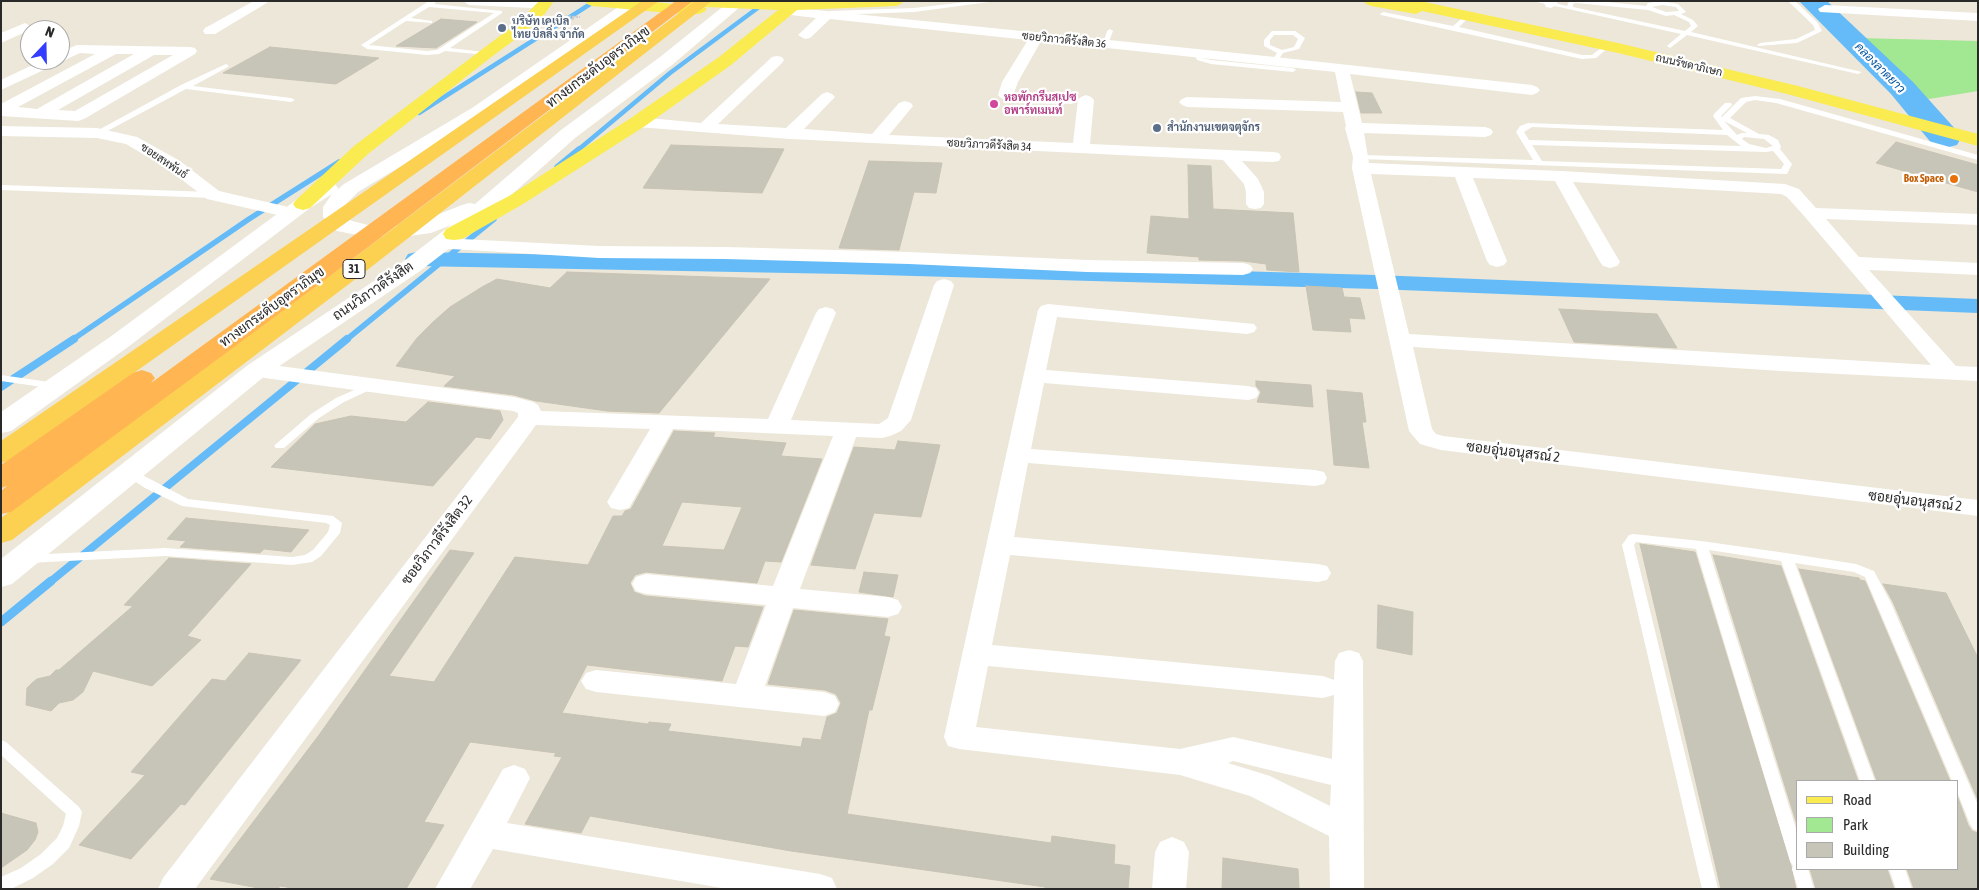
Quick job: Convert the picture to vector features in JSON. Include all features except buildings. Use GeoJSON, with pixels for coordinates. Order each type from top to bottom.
{"type":"FeatureCollection","features":[{"type":"Feature","properties":{"kind":"highway"},"geometry":{"type":"LineString","coordinates":[[1,454],[652,1]]}},
{"type":"Feature","properties":{"kind":"highway","name":"ทางยกระดับอุตราภิมุข"},"geometry":{"type":"LineString","coordinates":[[4,497],[665,1]]}},
{"type":"Feature","properties":{"kind":"highway","name":"ทางยกระดับอุตราภิมุข"},"geometry":{"type":"LineString","coordinates":[[4,497],[353,248],[686,1]]}},
{"type":"Feature","properties":{"kind":"highway","name":"ถนนวิภาวดีรังสิต"},"geometry":{"type":"LineString","coordinates":[[1,533],[358,266],[705,1]]}},
{"type":"Feature","properties":{"kind":"main road"},"geometry":{"type":"LineString","coordinates":[[592,1],[670,8],[745,10],[896,1]]}},
{"type":"Feature","properties":{"kind":"main road"},"geometry":{"type":"LineString","coordinates":[[282,208],[434,124],[561,38],[620,1]]}},
{"type":"Feature","properties":{"kind":"main road"},"geometry":{"type":"LineString","coordinates":[[638,1],[478,112],[351,188],[333,207],[334,217],[345,226],[368,231],[402,231],[423,228],[462,213],[498,185],[560,127],[718,1]]}},
{"type":"Feature","properties":{"kind":"main road"},"geometry":{"type":"LineString","coordinates":[[680,1],[798,6]]}},
{"type":"Feature","properties":{"kind":"main road","name":"ถนนวิภาวดีรังสิต"},"geometry":{"type":"LineString","coordinates":[[1,576],[257,370],[448,239],[568,134],[666,61],[740,1]]}},
{"type":"Feature","properties":{"kind":"main road"},"geometry":{"type":"LineString","coordinates":[[1371,1],[1525,16]]}},
{"type":"Feature","properties":{"kind":"main road","name":"ถนนรัชดาภิเษก"},"geometry":{"type":"LineString","coordinates":[[1397,1],[1474,12],[1914,122],[1975,133]]}},
{"type":"Feature","properties":{"kind":"main road","name":"ถนนรัชดาภิเษก"},"geometry":{"type":"LineString","coordinates":[[1445,1],[1670,46],[1888,99],[1956,116],[1975,133]]}},
{"type":"Feature","properties":{"kind":"main road"},"geometry":{"type":"LineString","coordinates":[[1,424],[57,387],[182,296],[282,208],[527,23],[539,12],[537,2]]}},
{"type":"Feature","properties":{"kind":"main road"},"geometry":{"type":"LineString","coordinates":[[448,239],[516,200],[638,122],[798,6]]}},
{"type":"Feature","properties":{"kind":"street"},"geometry":{"type":"LineString","coordinates":[[210,31],[264,1]]}},
{"type":"Feature","properties":{"kind":"street"},"geometry":{"type":"LineString","coordinates":[[464,5],[537,2]]}},
{"type":"Feature","properties":{"kind":"street","name":"ซอยวิภาวดีรังสิต 36"},"geometry":{"type":"LineString","coordinates":[[798,6],[827,15],[1036,37],[1107,37],[1196,53],[1278,57],[1342,69],[1532,90]]}},
{"type":"Feature","properties":{"kind":"street"},"geometry":{"type":"LineString","coordinates":[[1824,9],[1978,17]]}},
{"type":"Feature","properties":{"kind":"street"},"geometry":{"type":"LineString","coordinates":[[805,34],[827,15]]}},
{"type":"Feature","properties":{"kind":"street"},"geometry":{"type":"LineString","coordinates":[[1,26],[25,27],[1,39]]}},
{"type":"Feature","properties":{"kind":"street"},"geometry":{"type":"LineString","coordinates":[[1036,37],[1010,82],[1006,94],[1016,98],[1079,100],[1081,149]]}},
{"type":"Feature","properties":{"kind":"street"},"geometry":{"type":"LineString","coordinates":[[1,110],[78,116],[190,51],[77,49],[70,53]]}},
{"type":"Feature","properties":{"kind":"street"},"geometry":{"type":"LineString","coordinates":[[1,110],[113,50]]}},
{"type":"Feature","properties":{"kind":"street"},"geometry":{"type":"LineString","coordinates":[[39,114],[150,51]]}},
{"type":"Feature","properties":{"kind":"street"},"geometry":{"type":"LineString","coordinates":[[705,128],[777,60]]}},
{"type":"Feature","properties":{"kind":"street","name":"ซอยอุ่นอนุสรณ์ 2"},"geometry":{"type":"LineString","coordinates":[[1342,69],[1353,128],[1420,431],[1428,439],[1978,508]]}},
{"type":"Feature","properties":{"kind":"street"},"geometry":{"type":"LineString","coordinates":[[1,86],[34,70]]}},
{"type":"Feature","properties":{"kind":"street"},"geometry":{"type":"LineString","coordinates":[[790,134],[828,96]]}},
{"type":"Feature","properties":{"kind":"street"},"geometry":{"type":"LineString","coordinates":[[1187,102],[1349,107]]}},
{"type":"Feature","properties":{"kind":"street"},"geometry":{"type":"LineString","coordinates":[[876,139],[905,106]]}},
{"type":"Feature","properties":{"kind":"street","name":"ซอยวิภาวดีรังสิต 34"},"geometry":{"type":"LineString","coordinates":[[638,122],[876,139],[1274,157]]}},
{"type":"Feature","properties":{"kind":"street"},"geometry":{"type":"LineString","coordinates":[[1353,128],[1485,132]]}},
{"type":"Feature","properties":{"kind":"street","name":"ซอยสหพันธ์"},"geometry":{"type":"LineString","coordinates":[[1,131],[97,133],[131,140],[174,165],[213,195],[282,208]]}},
{"type":"Feature","properties":{"kind":"street"},"geometry":{"type":"LineString","coordinates":[[1228,155],[1252,183],[1255,192],[1255,204]]}},
{"type":"Feature","properties":{"kind":"street"},"geometry":{"type":"LineString","coordinates":[[1361,163],[1462,172],[1776,187],[1793,193],[1950,373]]}},
{"type":"Feature","properties":{"kind":"street"},"geometry":{"type":"LineString","coordinates":[[1462,172],[1497,261]]}},
{"type":"Feature","properties":{"kind":"street"},"geometry":{"type":"LineString","coordinates":[[1560,176],[1610,262]]}},
{"type":"Feature","properties":{"kind":"street"},"geometry":{"type":"LineString","coordinates":[[1811,213],[1978,220]]}},
{"type":"Feature","properties":{"kind":"street"},"geometry":{"type":"LineString","coordinates":[[448,239],[506,248],[598,252],[803,255],[1087,266],[1243,269]]}},
{"type":"Feature","properties":{"kind":"street"},"geometry":{"type":"LineString","coordinates":[[1853,264],[1978,268]]}},
{"type":"Feature","properties":{"kind":"street"},"geometry":{"type":"LineString","coordinates":[[257,370],[514,404],[525,406],[530,410],[529,418],[882,431],[900,420],[944,285]]}},
{"type":"Feature","properties":{"kind":"street"},"geometry":{"type":"LineString","coordinates":[[1247,328],[1048,310],[959,737],[1180,762],[1259,785],[1346,829]]}},
{"type":"Feature","properties":{"kind":"street"},"geometry":{"type":"LineString","coordinates":[[777,426],[826,313]]}},
{"type":"Feature","properties":{"kind":"street"},"geometry":{"type":"LineString","coordinates":[[1400,340],[1978,374]]}},
{"type":"Feature","properties":{"kind":"street"},"geometry":{"type":"LineString","coordinates":[[1034,376],[1248,393]]}},
{"type":"Feature","properties":{"kind":"street","name":"ซอยวิภาวดีรังสิต 32"},"geometry":{"type":"LineString","coordinates":[[175,889],[529,418]]}},
{"type":"Feature","properties":{"kind":"street"},"geometry":{"type":"LineString","coordinates":[[620,502],[665,422]]}},
{"type":"Feature","properties":{"kind":"street"},"geometry":{"type":"LineString","coordinates":[[746,697],[848,430]]}},
{"type":"Feature","properties":{"kind":"street"},"geometry":{"type":"LineString","coordinates":[[1017,455],[1316,478]]}},
{"type":"Feature","properties":{"kind":"street"},"geometry":{"type":"LineString","coordinates":[[998,545],[1318,573]]}},
{"type":"Feature","properties":{"kind":"street"},"geometry":{"type":"LineString","coordinates":[[646,584],[888,607]]}},
{"type":"Feature","properties":{"kind":"street"},"geometry":{"type":"LineString","coordinates":[[976,654],[1323,687]]}},
{"type":"Feature","properties":{"kind":"street"},"geometry":{"type":"LineString","coordinates":[[1347,889],[1346,829],[1349,661]]}},
{"type":"Feature","properties":{"kind":"street"},"geometry":{"type":"LineString","coordinates":[[596,680],[824,704]]}},
{"type":"Feature","properties":{"kind":"street"},"geometry":{"type":"LineString","coordinates":[[1180,762],[1233,749],[1347,776]]}},
{"type":"Feature","properties":{"kind":"street"},"geometry":{"type":"LineString","coordinates":[[452,889],[514,778]]}},
{"type":"Feature","properties":{"kind":"street"},"geometry":{"type":"LineString","coordinates":[[484,833],[820,889]]}},
{"type":"Feature","properties":{"kind":"street"},"geometry":{"type":"LineString","coordinates":[[1169,889],[1172,852]]}},
{"type":"Feature","properties":{"kind":"lane"},"geometry":{"type":"LineString","coordinates":[[798,6],[914,10],[994,1]]}},
{"type":"Feature","properties":{"kind":"lane"},"geometry":{"type":"LineString","coordinates":[[1535,1],[1721,40],[1858,72]]}},
{"type":"Feature","properties":{"kind":"lane"},"geometry":{"type":"LineString","coordinates":[[1570,8],[1570,3],[1576,1],[1649,8],[1648,6],[1652,4],[1671,4],[1682,9],[1683,12],[1676,14],[1696,24],[1695,27],[1670,46]]}},
{"type":"Feature","properties":{"kind":"lane"},"geometry":{"type":"LineString","coordinates":[[1721,40],[1747,44],[1778,45],[1797,42],[1818,33],[1820,31],[1818,26],[1791,1]]}},
{"type":"Feature","properties":{"kind":"lane"},"geometry":{"type":"LineString","coordinates":[[431,3],[464,5],[500,12],[439,52],[428,53],[367,47],[364,45],[431,3]]}},
{"type":"Feature","properties":{"kind":"lane"},"geometry":{"type":"LineString","coordinates":[[446,16],[464,5]]}},
{"type":"Feature","properties":{"kind":"lane"},"geometry":{"type":"LineString","coordinates":[[1454,28],[1474,12]]}},
{"type":"Feature","properties":{"kind":"lane"},"geometry":{"type":"LineString","coordinates":[[1383,14],[1582,57],[1594,57],[1607,46]]}},
{"type":"Feature","properties":{"kind":"lane"},"geometry":{"type":"LineString","coordinates":[[404,19],[430,22]]}},
{"type":"Feature","properties":{"kind":"lane"},"geometry":{"type":"LineString","coordinates":[[1272,33],[1295,34],[1302,38],[1296,48],[1278,57],[1267,46],[1267,40],[1272,33]]}},
{"type":"Feature","properties":{"kind":"lane"},"geometry":{"type":"LineString","coordinates":[[445,49],[484,54]]}},
{"type":"Feature","properties":{"kind":"lane"},"geometry":{"type":"LineString","coordinates":[[1196,53],[1199,59],[1211,62],[1294,70]]}},
{"type":"Feature","properties":{"kind":"lane"},"geometry":{"type":"LineString","coordinates":[[97,133],[226,66]]}},
{"type":"Feature","properties":{"kind":"lane"},"geometry":{"type":"LineString","coordinates":[[1759,150],[1741,144],[1717,116],[1737,97],[1757,95],[1767,84]]}},
{"type":"Feature","properties":{"kind":"lane"},"geometry":{"type":"LineString","coordinates":[[184,87],[291,100]]}},
{"type":"Feature","properties":{"kind":"lane"},"geometry":{"type":"LineString","coordinates":[[1361,163],[1539,163],[1784,172],[1788,164],[1775,148],[1777,144],[1775,142],[1756,135],[1726,118],[1744,100],[1755,98],[1777,100],[1978,158]]}},
{"type":"Feature","properties":{"kind":"lane"},"geometry":{"type":"LineString","coordinates":[[1539,163],[1521,130],[1532,125],[1730,133]]}},
{"type":"Feature","properties":{"kind":"lane"},"geometry":{"type":"LineString","coordinates":[[1737,139],[1742,135],[1756,135]]}},
{"type":"Feature","properties":{"kind":"lane"},"geometry":{"type":"LineString","coordinates":[[1526,142],[1759,150],[1775,148]]}},
{"type":"Feature","properties":{"kind":"lane"},"geometry":{"type":"LineString","coordinates":[[1,187],[213,195]]}},
{"type":"Feature","properties":{"kind":"lane"},"geometry":{"type":"LineString","coordinates":[[1,378],[57,387]]}},
{"type":"Feature","properties":{"kind":"lane"},"geometry":{"type":"LineString","coordinates":[[280,446],[315,416],[340,400],[370,386]]}},
{"type":"Feature","properties":{"kind":"lane"},"geometry":{"type":"LineString","coordinates":[[22,560],[165,552],[292,561],[308,559],[317,553],[334,533],[336,523],[329,519],[186,503],[149,485],[131,473]]}},
{"type":"Feature","properties":{"kind":"lane"},"geometry":{"type":"LineString","coordinates":[[1710,889],[1628,545],[1631,540],[1639,538],[1786,557],[1865,571],[1872,577],[1978,824]]}},
{"type":"Feature","properties":{"kind":"lane"},"geometry":{"type":"LineString","coordinates":[[1701,545],[1796,854]]}},
{"type":"Feature","properties":{"kind":"lane"},"geometry":{"type":"LineString","coordinates":[[1786,557],[1868,780]]}},
{"type":"Feature","properties":{"kind":"lane"},"geometry":{"type":"LineString","coordinates":[[1,746],[74,812],[71,826],[62,844],[47,859],[27,873],[10,882],[1,884]]}},
{"type":"Feature","properties":{"kind":"lane"},"geometry":{"type":"LineString","coordinates":[[1800,870],[1806,889]]}},
{"type":"Feature","properties":{"kind":"lane"},"geometry":{"type":"LineString","coordinates":[[1897,870],[1904,889]]}},
{"type":"Feature","properties":{"kind":"path"},"geometry":{"type":"LineString","coordinates":[[560,27],[575,17]]}},
{"type":"Feature","properties":{"kind":"green space"},"geometry":{"type":"Polygon","coordinates":[[[1858,38],[1978,41],[1978,91],[1929,99],[1915,94],[1858,38]]]}},
{"type":"Feature","properties":{"kind":"waterway"},"geometry":{"type":"LineString","coordinates":[[419,113],[595,1]]}},
{"type":"Feature","properties":{"kind":"waterway","name":"คลองลาดยาว"},"geometry":{"type":"LineString","coordinates":[[1812,1],[1902,88],[1945,138]]}},
{"type":"Feature","properties":{"kind":"waterway"},"geometry":{"type":"LineString","coordinates":[[578,150],[670,73],[763,4]]}},
{"type":"Feature","properties":{"kind":"waterway"},"geometry":{"type":"LineString","coordinates":[[557,167],[579,149]]}},
{"type":"Feature","properties":{"kind":"waterway"},"geometry":{"type":"LineString","coordinates":[[72,340],[249,219],[339,162]]}},
{"type":"Feature","properties":{"kind":"waterway"},"geometry":{"type":"LineString","coordinates":[[346,340],[494,219]]}},
{"type":"Feature","properties":{"kind":"waterway"},"geometry":{"type":"LineString","coordinates":[[416,259],[844,267],[1376,282],[1978,306]]}},
{"type":"Feature","properties":{"kind":"waterway"},"geometry":{"type":"LineString","coordinates":[[1,387],[74,339]]}},
{"type":"Feature","properties":{"kind":"waterway"},"geometry":{"type":"LineString","coordinates":[[50,582],[347,339]]}},
{"type":"Feature","properties":{"kind":"waterway"},"geometry":{"type":"LineString","coordinates":[[1,622],[51,581]]}},
{"type":"Feature","properties":{"kind":"place","name":"บริษัท เคเบิล ไทย บิลลิ่ง จำกัด"},"geometry":{"type":"Point","coordinates":[502,28]}},
{"type":"Feature","properties":{"kind":"place","name":"หอพักกรีนสเปซ อพาร์ทเมนท์"},"geometry":{"type":"Point","coordinates":[994,104]}},
{"type":"Feature","properties":{"kind":"place","name":"สำนักงานเขตจตุจักร"},"geometry":{"type":"Point","coordinates":[1157,128]}},
{"type":"Feature","properties":{"kind":"place","name":"Box Space"},"geometry":{"type":"Point","coordinates":[1954,179]}}]}
